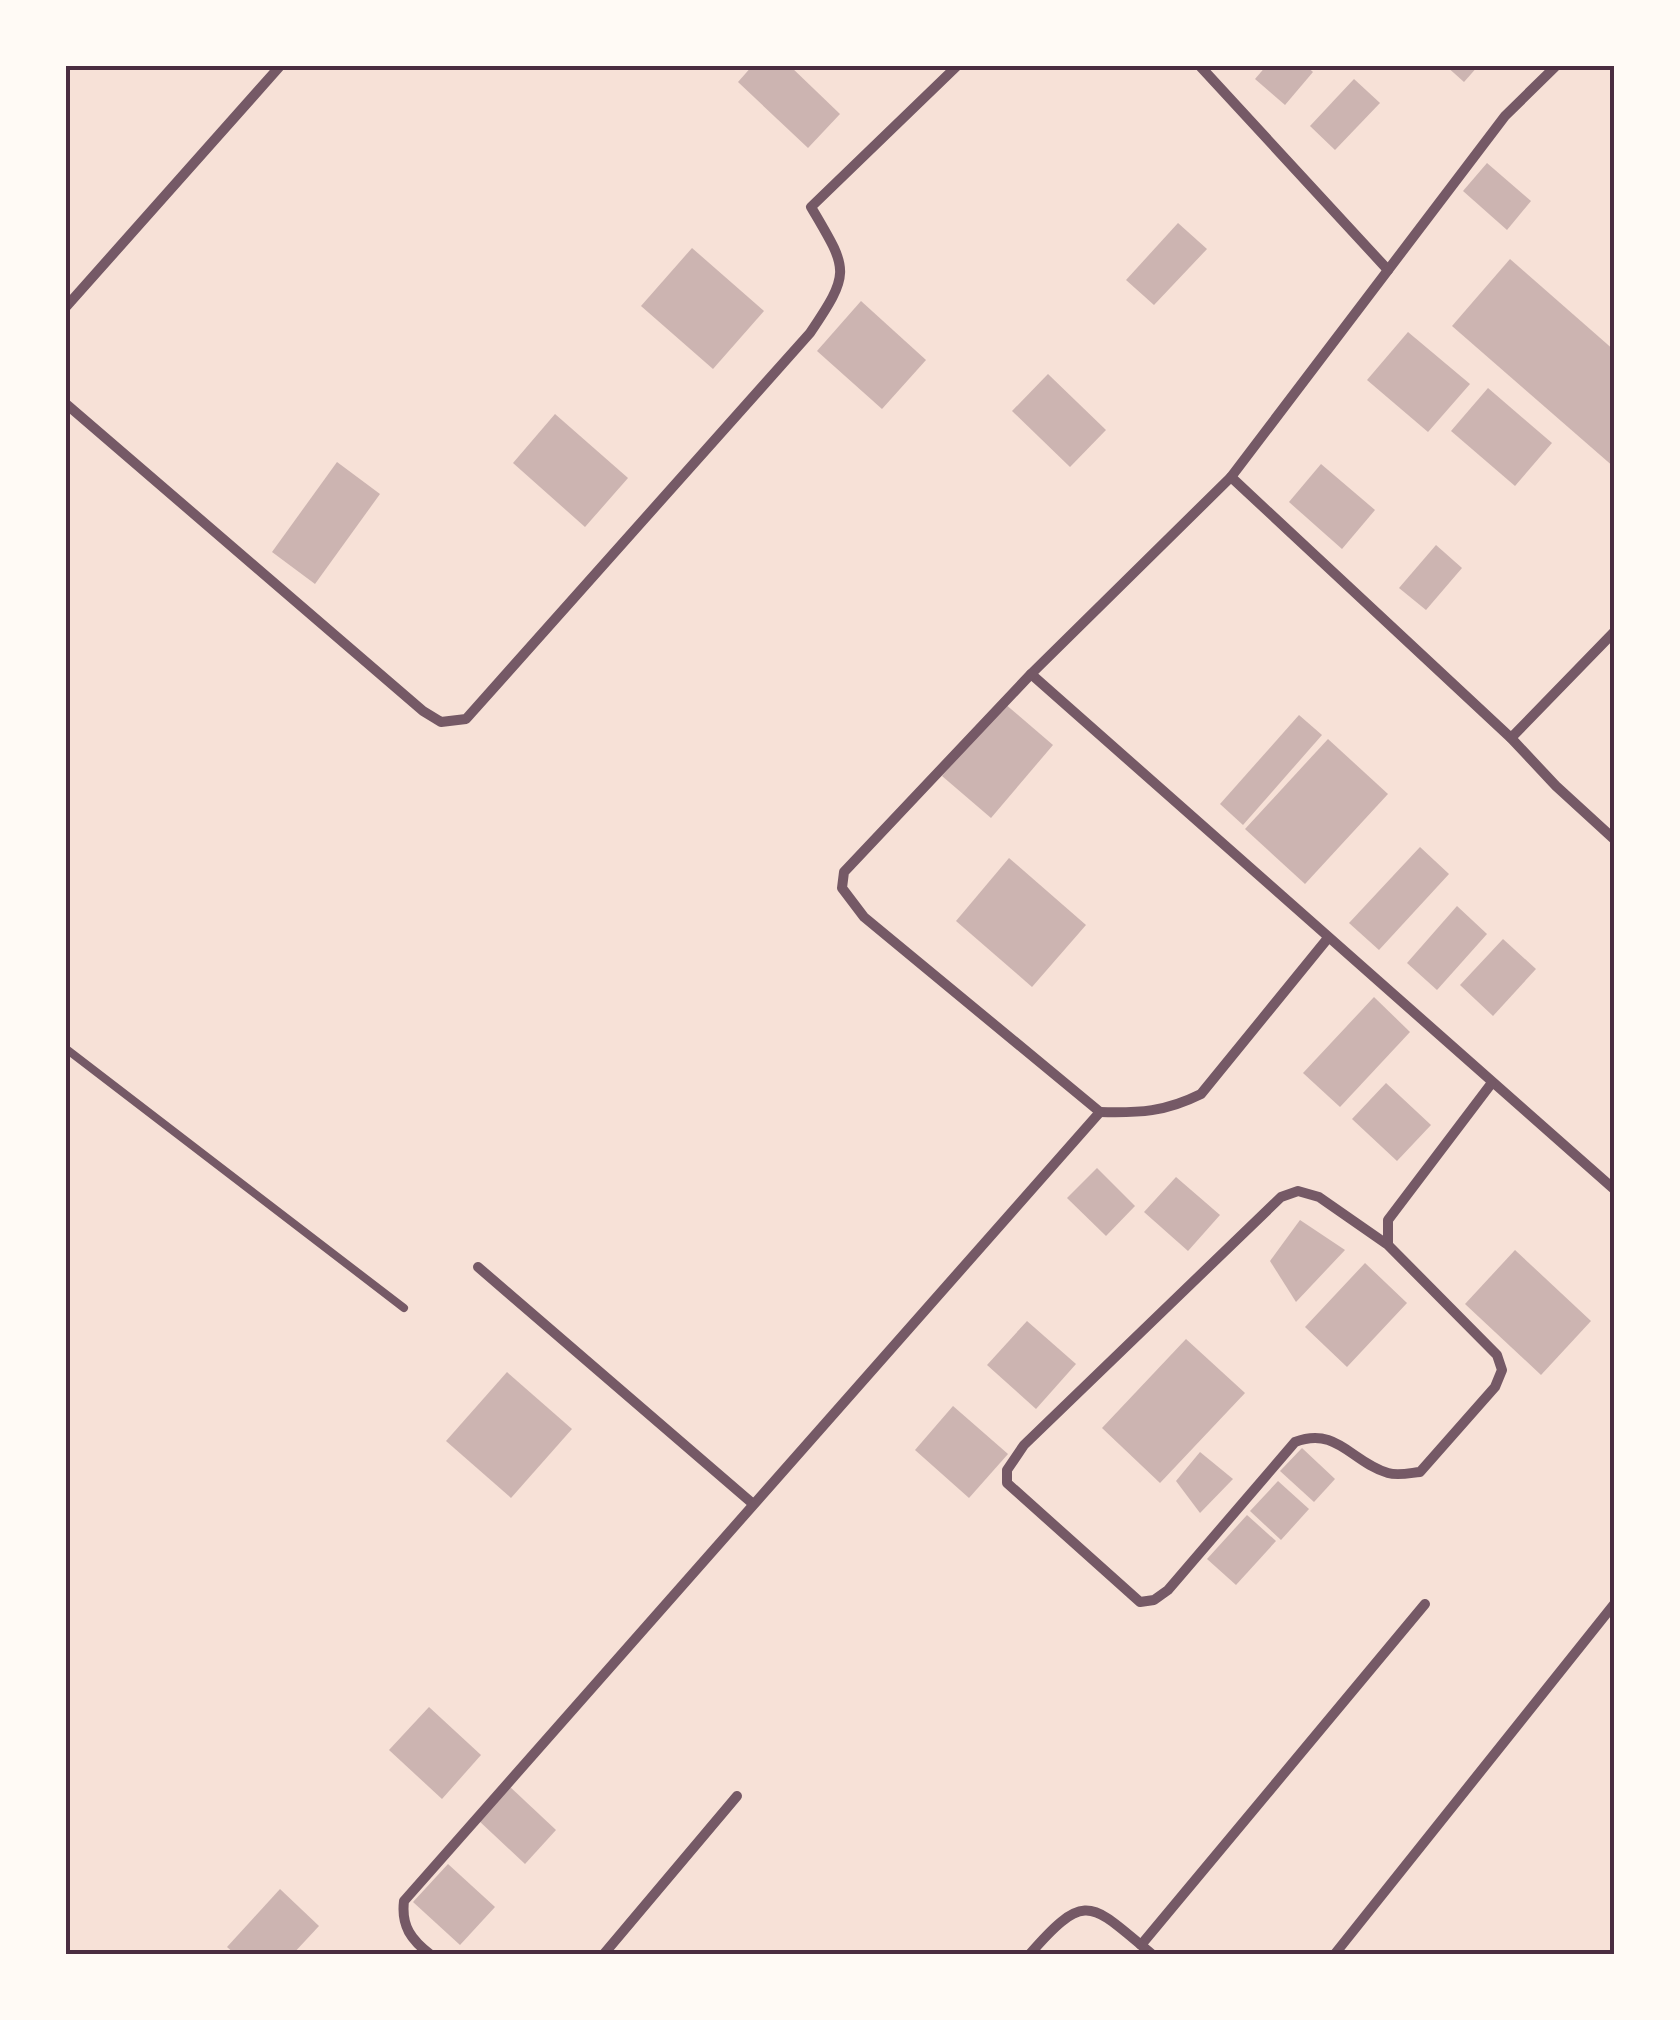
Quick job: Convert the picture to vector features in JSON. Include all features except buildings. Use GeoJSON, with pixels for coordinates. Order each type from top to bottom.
{"type":"FeatureCollection","features":[{"type":"Feature","properties":{"kind":"street"},"geometry":{"type":"LineString","coordinates":[[65,308],[281,65]]}},
{"type":"Feature","properties":{"kind":"street"},"geometry":{"type":"LineString","coordinates":[[65,404],[423,710],[441,722],[466,720],[810,334],[839,290],[839,255],[811,206],[958,65]]}},
{"type":"Feature","properties":{"kind":"street"},"geometry":{"type":"LineString","coordinates":[[1199,65],[1388,270]]}},
{"type":"Feature","properties":{"kind":"street"},"geometry":{"type":"LineString","coordinates":[[1328,938],[1202,1094],[1146,1114],[1100,1112],[864,917],[842,888],[844,872],[1031,674],[1231,477],[1505,116],[1557,65]]}},
{"type":"Feature","properties":{"kind":"street"},"geometry":{"type":"LineString","coordinates":[[1231,477],[1615,840]]}},
{"type":"Feature","properties":{"kind":"street"},"geometry":{"type":"LineString","coordinates":[[1511,738],[1615,631]]}},
{"type":"Feature","properties":{"kind":"street"},"geometry":{"type":"LineString","coordinates":[[1031,674],[1615,1190]]}},
{"type":"Feature","properties":{"kind":"street"},"geometry":{"type":"LineString","coordinates":[[1388,1245],[1319,1198],[1298,1191],[1282,1197],[1024,1445],[1007,1470],[1007,1483],[1140,1602],[1154,1600],[1168,1590],[1295,1442],[1310,1436],[1331,1439],[1350,1454],[1388,1473],[1420,1472],[1496,1387],[1502,1370],[1497,1356],[1388,1245],[1388,1220],[1492,1084]]}},
{"type":"Feature","properties":{"kind":"street"},"geometry":{"type":"LineString","coordinates":[[431,1955],[407,1932],[402,1918],[404,1901],[1100,1112]]}},
{"type":"Feature","properties":{"kind":"street"},"geometry":{"type":"LineString","coordinates":[[478,1267],[752,1504]]}},
{"type":"Feature","properties":{"kind":"street"},"geometry":{"type":"LineString","coordinates":[[1334,1955],[1615,1603]]}},
{"type":"Feature","properties":{"kind":"street"},"geometry":{"type":"LineString","coordinates":[[1141,1945],[1425,1604]]}},
{"type":"Feature","properties":{"kind":"street"},"geometry":{"type":"LineString","coordinates":[[603,1955],[736,1796]]}},
{"type":"Feature","properties":{"kind":"street"},"geometry":{"type":"LineString","coordinates":[[1029,1955],[1061,1919],[1085,1909],[1104,1914],[1153,1955]]}},
{"type":"Feature","properties":{"kind":"lane"},"geometry":{"type":"LineString","coordinates":[[65,1048],[404,1308]]}}]}
